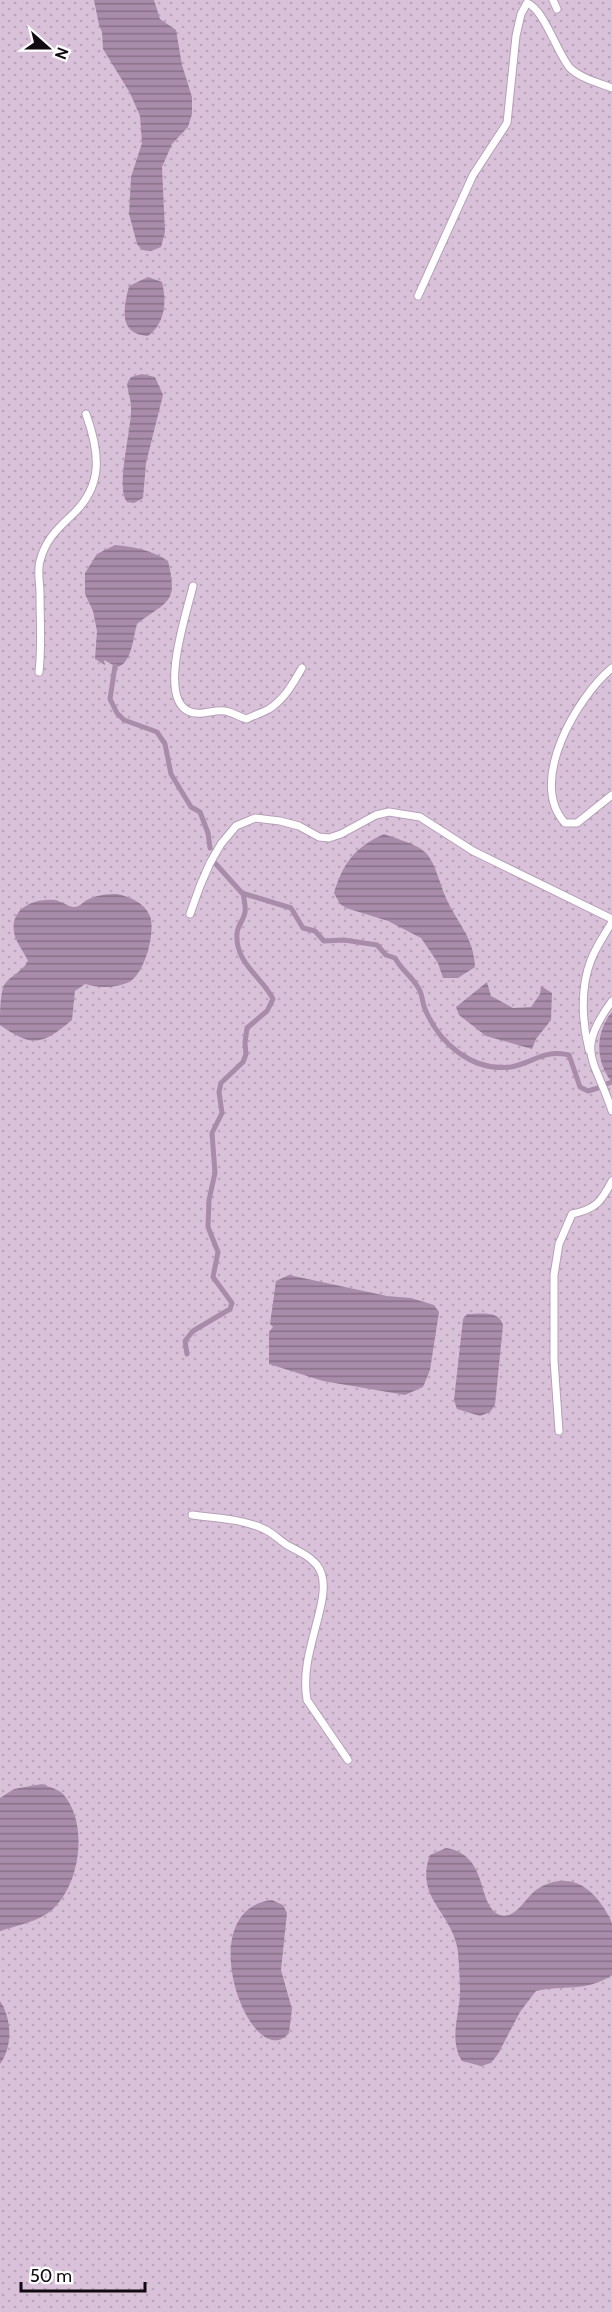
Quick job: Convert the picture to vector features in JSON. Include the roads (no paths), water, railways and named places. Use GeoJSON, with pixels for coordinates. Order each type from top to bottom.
{"type":"FeatureCollection","features":[{"type":"Feature","properties":{"kind":"lane"},"geometry":{"type":"LineString","coordinates":[[554,0],[557,9]]}},
{"type":"Feature","properties":{"kind":"lane"},"geometry":{"type":"LineString","coordinates":[[418,296],[472,175],[507,123],[516,36],[521,14],[527,3],[534,5],[541,15],[546,28],[570,68],[612,88]]}},
{"type":"Feature","properties":{"kind":"lane"},"geometry":{"type":"LineString","coordinates":[[39,672],[42,652],[39,563],[47,540],[60,524],[85,501],[94,479],[98,456],[86,414]]}},
{"type":"Feature","properties":{"kind":"lane"},"geometry":{"type":"LineString","coordinates":[[193,586],[174,665],[178,702],[186,710],[195,713],[224,711],[247,719],[278,702],[289,690],[302,668]]}},
{"type":"Feature","properties":{"kind":"lane"},"geometry":{"type":"LineString","coordinates":[[612,668],[597,680],[571,717],[554,765],[552,798],[557,815],[565,823],[577,823],[612,795]]}},
{"type":"Feature","properties":{"kind":"lane"},"geometry":{"type":"LineString","coordinates":[[190,914],[210,863],[221,844],[236,826],[255,818],[280,821],[299,826],[319,837],[329,838],[376,815],[388,812],[420,817],[473,851],[612,920],[591,960],[584,1006],[584,1030],[589,1050],[612,1111]]}},
{"type":"Feature","properties":{"kind":"lane"},"geometry":{"type":"LineString","coordinates":[[589,1050],[594,1030],[612,1001]]}},
{"type":"Feature","properties":{"kind":"lane"},"geometry":{"type":"LineString","coordinates":[[559,1431],[554,1360],[554,1275],[559,1244],[572,1214],[590,1210],[603,1198],[612,1181]]}},
{"type":"Feature","properties":{"kind":"lane"},"geometry":{"type":"LineString","coordinates":[[192,1515],[237,1521],[266,1530],[314,1560],[319,1566],[323,1576],[322,1599],[310,1646],[305,1689],[307,1700],[348,1760]]}},
{"type":"Feature","properties":{"kind":"waterway"},"geometry":{"type":"LineString","coordinates":[[115,666],[110,699],[117,713],[124,720],[157,732],[165,744],[171,774],[191,807],[200,812],[208,833],[210,848]]}},
{"type":"Feature","properties":{"kind":"waterway"},"geometry":{"type":"LineString","coordinates":[[215,863],[242,893],[291,908],[303,928],[315,931],[324,941],[344,940],[377,945],[386,955],[395,958],[417,986],[423,1005],[439,1033],[448,1044],[470,1060],[483,1065],[511,1067],[545,1055],[569,1055],[580,1087],[588,1091],[598,1088]]}},
{"type":"Feature","properties":{"kind":"waterway"},"geometry":{"type":"LineString","coordinates":[[187,1354],[185,1341],[193,1331],[230,1309],[232,1303],[213,1277],[218,1252],[208,1227],[209,1200],[215,1173],[212,1133],[222,1113],[219,1092],[221,1083],[243,1062],[246,1054],[247,1028],[267,1011],[273,999],[240,953],[237,931],[245,910],[243,893]]}},
{"type":"Feature","properties":{"kind":"waterway"},"geometry":{"type":"LineString","coordinates":[[606,1084],[612,1082]]}}]}
